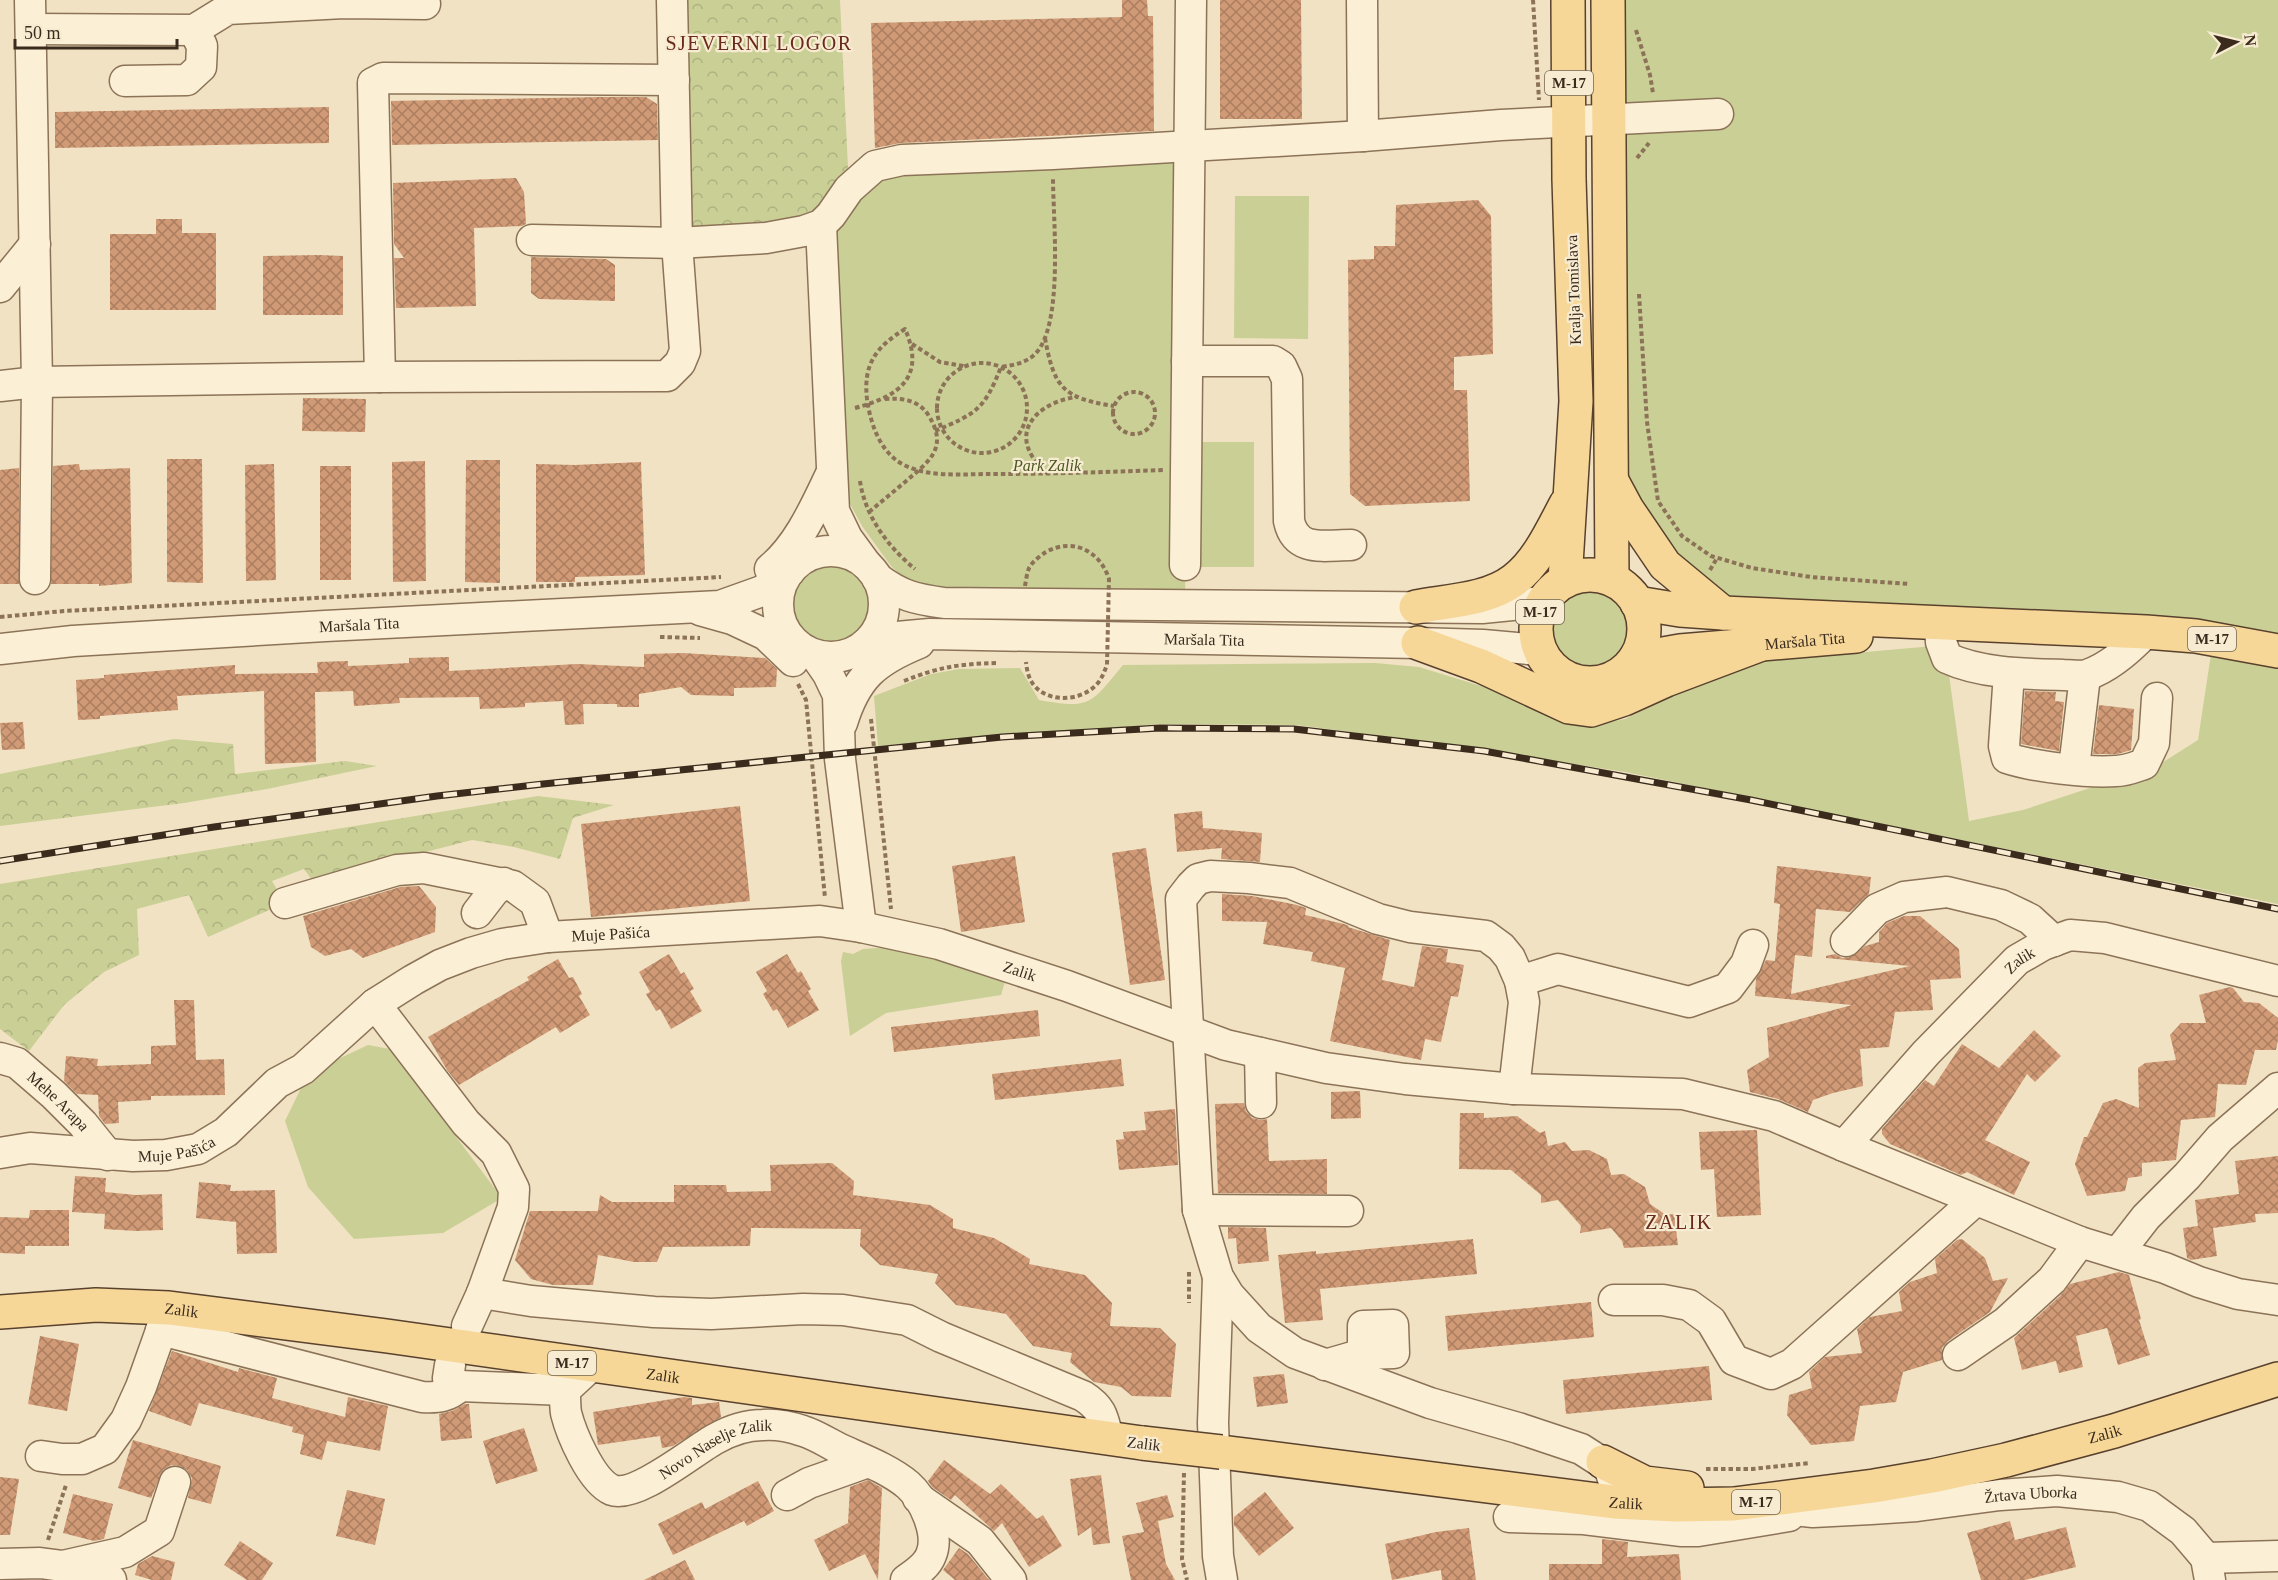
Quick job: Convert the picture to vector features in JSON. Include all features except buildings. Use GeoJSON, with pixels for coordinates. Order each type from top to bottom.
{"type":"FeatureCollection","features":[{"type":"Feature","properties":{"kind":"main road","name":"Kralja Tomislava"},"geometry":{"type":"LineString","coordinates":[[1554,591],[1571,495],[1576,401],[1555,122],[1568,0]]}},
{"type":"Feature","properties":{"kind":"main road","name":"M-17"},"geometry":{"type":"LineString","coordinates":[[1608,0],[1612,579],[1588,575],[1554,591],[1537,618],[1536,634],[1540,650],[1549,664],[1562,675],[1585,682],[1593,683],[1610,679],[1624,671],[1635,659]]}},
{"type":"Feature","properties":{"kind":"main road"},"geometry":{"type":"LineString","coordinates":[[1612,482],[1627,509],[1665,565],[1723,613]]}},
{"type":"Feature","properties":{"kind":"main road"},"geometry":{"type":"LineString","coordinates":[[1416,607],[1482,596],[1513,581],[1532,561],[1552,531],[1571,495]]}},
{"type":"Feature","properties":{"kind":"main road"},"geometry":{"type":"LineString","coordinates":[[1612,579],[1627,589],[1643,617],[1644,631],[1635,659]]}},
{"type":"Feature","properties":{"kind":"main road","name":"Maršala Tita"},"geometry":{"type":"LineString","coordinates":[[1637,603],[1671,609],[1723,613],[2146,632],[2196,636],[2278,651]]}},
{"type":"Feature","properties":{"kind":"main road","name":"Maršala Tita"},"geometry":{"type":"LineString","coordinates":[[1635,659],[1680,651],[1974,625]]}},
{"type":"Feature","properties":{"kind":"main road"},"geometry":{"type":"LineString","coordinates":[[1418,643],[1481,666],[1569,707],[1591,710],[1617,702],[1666,680],[1759,645]]}},
{"type":"Feature","properties":{"kind":"main road","name":"Zalik"},"geometry":{"type":"LineString","coordinates":[[0,1312],[96,1305],[165,1319],[592,1365],[1142,1443],[1614,1502],[1666,1505],[1821,1502],[2006,1460],[2114,1431],[2278,1379]]}},
{"type":"Feature","properties":{"kind":"main road"},"geometry":{"type":"LineString","coordinates":[[1603,1462],[1645,1483],[1675,1488],[1728,1489],[1804,1484],[1821,1502]]}},
{"type":"Feature","properties":{"kind":"street"},"geometry":{"type":"LineString","coordinates":[[0,386],[38,381],[667,376],[680,363],[685,351],[677,243],[672,0]]}},
{"type":"Feature","properties":{"kind":"street"},"geometry":{"type":"LineString","coordinates":[[1185,565],[1191,0]]}},
{"type":"Feature","properties":{"kind":"street"},"geometry":{"type":"LineString","coordinates":[[1362,0],[1363,136]]}},
{"type":"Feature","properties":{"kind":"street"},"geometry":{"type":"LineString","coordinates":[[35,579],[38,381],[31,14],[194,30],[228,9],[344,2],[424,4]]}},
{"type":"Feature","properties":{"kind":"street"},"geometry":{"type":"LineString","coordinates":[[125,81],[187,80],[201,67],[202,46],[194,30]]}},
{"type":"Feature","properties":{"kind":"street"},"geometry":{"type":"LineString","coordinates":[[380,377],[373,83],[383,78],[674,80]]}},
{"type":"Feature","properties":{"kind":"street"},"geometry":{"type":"LineString","coordinates":[[532,240],[677,243],[766,238],[804,231],[822,225],[849,189],[875,166],[903,160],[1053,154],[1363,136],[1555,122],[1608,121],[1656,129],[1718,114]]}},
{"type":"Feature","properties":{"kind":"street"},"geometry":{"type":"LineString","coordinates":[[822,225],[834,511],[847,538],[871,571],[883,594],[883,612],[878,629],[863,646],[838,695]]}},
{"type":"Feature","properties":{"kind":"street"},"geometry":{"type":"LineString","coordinates":[[35,244],[0,289],[25,296],[36,303]]}},
{"type":"Feature","properties":{"kind":"street"},"geometry":{"type":"LineString","coordinates":[[1187,361],[1273,361],[1281,366],[1287,378],[1291,530],[1297,539],[1307,544],[1351,545]]}},
{"type":"Feature","properties":{"kind":"street"},"geometry":{"type":"LineString","coordinates":[[832,471],[862,526],[891,566],[909,584],[944,603]]}},
{"type":"Feature","properties":{"kind":"street"},"geometry":{"type":"LineString","coordinates":[[686,607],[725,595],[744,586],[772,567],[792,546],[812,513],[832,471]]}},
{"type":"Feature","properties":{"kind":"street"},"geometry":{"type":"LineString","coordinates":[[834,511],[819,536],[780,587],[778,604],[781,621],[789,636],[800,647],[815,655],[830,657],[846,655],[863,646]]}},
{"type":"Feature","properties":{"kind":"street"},"geometry":{"type":"LineString","coordinates":[[795,566],[817,553],[834,551],[851,555],[871,571]]}},
{"type":"Feature","properties":{"kind":"street","name":"Maršala Tita"},"geometry":{"type":"LineString","coordinates":[[0,649],[96,639],[686,607],[721,591],[762,591],[795,566]]}},
{"type":"Feature","properties":{"kind":"street","name":"Maršala Tita"},"geometry":{"type":"LineString","coordinates":[[871,571],[895,592],[914,599],[944,603],[1482,608],[1554,591]]}},
{"type":"Feature","properties":{"kind":"street","name":"Maršala Tita"},"geometry":{"type":"LineString","coordinates":[[721,591],[748,613],[767,621],[789,636]]}},
{"type":"Feature","properties":{"kind":"street"},"geometry":{"type":"LineString","coordinates":[[686,607],[732,619],[766,635],[797,665],[814,687],[840,732]]}},
{"type":"Feature","properties":{"kind":"street"},"geometry":{"type":"LineString","coordinates":[[1940,628],[1941,642],[1947,658],[1960,664],[2009,673],[2085,676],[2104,668],[2134,645],[2146,632]]}},
{"type":"Feature","properties":{"kind":"street"},"geometry":{"type":"LineString","coordinates":[[840,732],[859,683],[872,670],[894,653],[939,634]]}},
{"type":"Feature","properties":{"kind":"street","name":"Maršala Tita"},"geometry":{"type":"LineString","coordinates":[[863,646],[897,637],[939,634],[1418,643],[1540,650]]}},
{"type":"Feature","properties":{"kind":"street"},"geometry":{"type":"LineString","coordinates":[[815,655],[838,695],[840,759],[861,927]]}},
{"type":"Feature","properties":{"kind":"street"},"geometry":{"type":"LineString","coordinates":[[2009,673],[2004,746],[2007,758],[2022,763],[2119,771],[2144,764],[2154,743],[2157,698]]}},
{"type":"Feature","properties":{"kind":"street"},"geometry":{"type":"LineString","coordinates":[[2074,768],[2085,676]]}},
{"type":"Feature","properties":{"kind":"street"},"geometry":{"type":"LineString","coordinates":[[285,903],[397,870],[423,868],[513,886],[535,902],[548,937]]}},
{"type":"Feature","properties":{"kind":"street"},"geometry":{"type":"LineString","coordinates":[[1514,1089],[1524,1002],[1520,981],[1510,958],[1501,947],[1486,936],[1410,927],[1378,919],[1290,883],[1249,878],[1210,876],[1198,879],[1181,899],[1198,1210],[1218,1277],[1229,1295],[1259,1328],[1295,1353],[1430,1403],[1581,1449],[1609,1467],[1615,1487],[1614,1502]]}},
{"type":"Feature","properties":{"kind":"street"},"geometry":{"type":"LineString","coordinates":[[477,913],[494,891],[504,883]]}},
{"type":"Feature","properties":{"kind":"street","name":"Zalik"},"geometry":{"type":"LineString","coordinates":[[1846,941],[1877,909],[1904,897],[1947,892],[2001,905],[2030,919],[2054,941]]}},
{"type":"Feature","properties":{"kind":"street","name":"Muje Pašića"},"geometry":{"type":"LineString","coordinates":[[0,1153],[30,1148],[108,1155],[166,1155],[198,1149],[225,1132],[277,1083],[303,1068],[375,1004],[440,965],[502,944],[548,937],[820,921],[861,927]]}},
{"type":"Feature","properties":{"kind":"street","name":"Zalik"},"geometry":{"type":"LineString","coordinates":[[861,927],[939,944],[1067,986],[1226,1045],[1337,1069],[1405,1079],[1514,1089],[1683,1094],[1774,1116],[2080,1242],[2238,1294],[2278,1300]]}},
{"type":"Feature","properties":{"kind":"street","name":"Zalik"},"geometry":{"type":"LineString","coordinates":[[1844,1146],[1926,1053],[2017,960],[2070,934],[2105,938],[2278,981]]}},
{"type":"Feature","properties":{"kind":"street"},"geometry":{"type":"LineString","coordinates":[[1520,981],[1558,969],[1689,1002],[1728,988],[1746,964],[1753,945]]}},
{"type":"Feature","properties":{"kind":"street"},"geometry":{"type":"LineString","coordinates":[[375,1004],[466,1123],[496,1153],[514,1190],[513,1207],[482,1293],[467,1326]]}},
{"type":"Feature","properties":{"kind":"street"},"geometry":{"type":"LineString","coordinates":[[1260,1053],[1261,1103]]}},
{"type":"Feature","properties":{"kind":"street","name":"Mehe Arapa"},"geometry":{"type":"LineString","coordinates":[[0,1058],[17,1063],[54,1095],[83,1124],[108,1155]]}},
{"type":"Feature","properties":{"kind":"street"},"geometry":{"type":"LineString","coordinates":[[2118,1253],[2146,1217],[2187,1176],[2220,1138],[2278,1088]]}},
{"type":"Feature","properties":{"kind":"street"},"geometry":{"type":"LineString","coordinates":[[1614,1300],[1663,1300],[1689,1305],[1711,1321],[1734,1360],[1771,1374],[1792,1364],[1976,1200]]}},
{"type":"Feature","properties":{"kind":"street"},"geometry":{"type":"LineString","coordinates":[[1198,1210],[1348,1211]]}},
{"type":"Feature","properties":{"kind":"street"},"geometry":{"type":"LineString","coordinates":[[1958,1355],[2006,1322],[2052,1280],[2080,1242]]}},
{"type":"Feature","properties":{"kind":"street"},"geometry":{"type":"LineString","coordinates":[[1218,1277],[1214,1423],[1218,1556],[1222,1580]]}},
{"type":"Feature","properties":{"kind":"street"},"geometry":{"type":"LineString","coordinates":[[482,1293],[531,1301],[654,1312],[711,1314],[843,1310],[908,1320],[941,1337],[1083,1396],[1102,1413],[1108,1438]]}},
{"type":"Feature","properties":{"kind":"street"},"geometry":{"type":"LineString","coordinates":[[41,1456],[82,1460],[105,1449],[126,1420],[141,1387],[165,1319],[422,1397],[437,1398],[450,1395],[455,1376],[565,1390],[592,1365]]}},
{"type":"Feature","properties":{"kind":"street"},"geometry":{"type":"LineString","coordinates":[[1325,1365],[1363,1354]]}},
{"type":"Feature","properties":{"kind":"street","name":"Novo Naselje Zalik"},"geometry":{"type":"LineString","coordinates":[[565,1390],[566,1410],[571,1431],[595,1474],[612,1490],[630,1490],[639,1487],[716,1438],[741,1428],[763,1425],[804,1431],[868,1462],[907,1484],[928,1515],[934,1532],[932,1555],[922,1568],[906,1580]]}},
{"type":"Feature","properties":{"kind":"street"},"geometry":{"type":"LineString","coordinates":[[788,1495],[809,1484],[868,1462]]}},
{"type":"Feature","properties":{"kind":"street"},"geometry":{"type":"LineString","coordinates":[[61,1570],[126,1552],[159,1531],[175,1482]]}},
{"type":"Feature","properties":{"kind":"street","name":"Žrtava Uborka"},"geometry":{"type":"LineString","coordinates":[[1509,1517],[1584,1519],[1682,1531],[1707,1530],[1821,1502],[1917,1506],[2000,1495],[2057,1491],[2118,1497],[2149,1506],[2183,1531],[2208,1569]]}},
{"type":"Feature","properties":{"kind":"street","name":"Novo Naselje Zalik"},"geometry":{"type":"LineString","coordinates":[[918,1498],[980,1541],[1011,1580]]}},
{"type":"Feature","properties":{"kind":"street"},"geometry":{"type":"LineString","coordinates":[[2208,1569],[2278,1557]]}},
{"type":"Feature","properties":{"kind":"street"},"geometry":{"type":"LineString","coordinates":[[0,1564],[61,1570],[111,1580]]}},
{"type":"Feature","properties":{"kind":"path"},"geometry":{"type":"LineString","coordinates":[[1533,0],[1555,122]]}},
{"type":"Feature","properties":{"kind":"path"},"geometry":{"type":"LineString","coordinates":[[1635,27],[1650,75],[1656,129],[1638,157],[1635,166]]}},
{"type":"Feature","properties":{"kind":"path"},"geometry":{"type":"LineString","coordinates":[[1001,367],[1030,359],[1045,337],[1054,299],[1053,154]]}},
{"type":"Feature","properties":{"kind":"path"},"geometry":{"type":"LineString","coordinates":[[1639,284],[1647,422],[1658,501],[1682,536],[1711,556],[1752,568],[1811,577],[1910,584]]}},
{"type":"Feature","properties":{"kind":"path"},"geometry":{"type":"LineString","coordinates":[[855,408],[868,404],[883,399],[893,393],[908,376],[913,365],[914,354],[905,329],[890,338],[874,356],[865,379],[868,404],[876,434],[887,452],[918,471],[1048,474],[1186,469]]}},
{"type":"Feature","properties":{"kind":"path"},"geometry":{"type":"LineString","coordinates":[[1045,337],[1054,374],[1066,391],[1092,402],[1114,406]]}},
{"type":"Feature","properties":{"kind":"path"},"geometry":{"type":"LineString","coordinates":[[911,343],[940,362],[964,366],[979,363],[994,364],[1009,371],[1019,382],[1026,396],[1028,412],[1024,427],[1015,440],[1003,448],[989,453],[975,453],[955,444],[941,428],[937,414],[942,386],[952,374],[964,366]]}},
{"type":"Feature","properties":{"kind":"path"},"geometry":{"type":"LineString","coordinates":[[935,430],[979,409],[990,393],[1001,367]]}},
{"type":"Feature","properties":{"kind":"path"},"geometry":{"type":"LineString","coordinates":[[1135,392],[1141,393],[1147,396],[1155,407],[1154,420],[1146,431],[1140,434],[1127,433],[1117,425],[1114,419],[1114,406],[1122,396],[1135,392]]}},
{"type":"Feature","properties":{"kind":"path"},"geometry":{"type":"LineString","coordinates":[[1048,474],[1031,456],[1026,436],[1028,428],[1033,418],[1048,405],[1056,400],[1077,397]]}},
{"type":"Feature","properties":{"kind":"path"},"geometry":{"type":"LineString","coordinates":[[883,399],[900,398],[919,405],[927,413],[935,430],[936,446],[928,463],[869,512],[885,539],[918,572]]}},
{"type":"Feature","properties":{"kind":"path"},"geometry":{"type":"LineString","coordinates":[[1025,586],[1028,569],[1034,562],[1054,548],[1068,545],[1084,549],[1096,556],[1106,569],[1109,579],[1107,665],[1095,687],[1077,696],[1054,697],[1042,693],[1028,675],[1026,662]]}},
{"type":"Feature","properties":{"kind":"path"},"geometry":{"type":"LineString","coordinates":[[1015,586],[1037,586]]}},
{"type":"Feature","properties":{"kind":"path"},"geometry":{"type":"LineString","coordinates":[[1108,586],[1120,586]]}},
{"type":"Feature","properties":{"kind":"path"},"geometry":{"type":"LineString","coordinates":[[0,617],[64,611],[721,591]]}},
{"type":"Feature","properties":{"kind":"path"},"geometry":{"type":"LineString","coordinates":[[650,636],[708,638]]}},
{"type":"Feature","properties":{"kind":"path"},"geometry":{"type":"LineString","coordinates":[[797,682],[806,700],[826,891],[825,901]]}},
{"type":"Feature","properties":{"kind":"path"},"geometry":{"type":"LineString","coordinates":[[60,1507],[61,1570]]}},
{"type":"Feature","properties":{"kind":"green space"},"geometry":{"type":"Polygon","coordinates":[[[676,0],[840,0],[849,189],[831,215],[681,243],[676,0]]]}},
{"type":"Feature","properties":{"kind":"green space"},"geometry":{"type":"Polygon","coordinates":[[[1608,0],[2278,0],[2278,651],[1723,613],[1627,509],[1608,0]]]}},
{"type":"Feature","properties":{"kind":"green space","name":"Park Zalik"},"geometry":{"type":"Polygon","coordinates":[[[1189,145],[1185,605],[944,603],[909,584],[891,566],[862,526],[832,471],[831,215],[875,166],[1189,145]]]}},
{"type":"Feature","properties":{"kind":"green space"},"geometry":{"type":"Polygon","coordinates":[[[1235,196],[1309,196],[1308,339],[1234,338],[1235,196]]]}},
{"type":"Feature","properties":{"kind":"green space"},"geometry":{"type":"Polygon","coordinates":[[[1194,442],[1254,442],[1254,567],[1194,567],[1194,442]]]}},
{"type":"Feature","properties":{"kind":"green space"},"geometry":{"type":"Polygon","coordinates":[[[830,555],[849,559],[865,570],[876,586],[880,605],[876,624],[865,640],[849,651],[830,655],[811,651],[795,640],[784,624],[780,605],[784,586],[795,570],[811,559],[830,555]]]}},
{"type":"Feature","properties":{"kind":"green space"},"geometry":{"type":"Polygon","coordinates":[[[1590,579],[1609,583],[1625,594],[1636,610],[1640,629],[1636,648],[1625,664],[1609,675],[1590,679],[1571,675],[1555,664],[1544,648],[1540,629],[1544,610],[1555,594],[1571,583],[1590,579]]]}},
{"type":"Feature","properties":{"kind":"green space"},"geometry":{"type":"Polygon","coordinates":[[[1945,645],[1969,821],[2023,810],[2157,766],[2198,740],[2211,654],[2278,669],[2278,904],[1625,772],[1431,742],[1296,725],[1161,724],[878,746],[874,696],[931,674],[959,669],[1020,668],[1039,700],[1069,704],[1088,701],[1096,696],[1123,665],[1375,663],[1419,667],[1494,690],[1589,726],[1625,719],[1714,674],[1752,662],[1945,645]]]}},
{"type":"Feature","properties":{"kind":"green space"},"geometry":{"type":"Polygon","coordinates":[[[174,739],[233,744],[235,774],[345,761],[377,766],[267,789],[184,803],[0,826],[0,774],[174,739]]]}},
{"type":"Feature","properties":{"kind":"green space"},"geometry":{"type":"Polygon","coordinates":[[[538,796],[614,805],[573,818],[560,859],[514,847],[472,840],[410,856],[317,887],[304,869],[272,881],[285,903],[208,937],[189,895],[137,909],[139,955],[104,972],[64,1005],[29,1051],[0,1029],[0,884],[538,796]]]}},
{"type":"Feature","properties":{"kind":"green space"},"geometry":{"type":"Polygon","coordinates":[[[918,945],[1008,972],[1001,995],[886,1013],[850,1036],[841,961],[843,952],[853,954],[863,949],[918,945]]]}},
{"type":"Feature","properties":{"kind":"green space"},"geometry":{"type":"Polygon","coordinates":[[[368,1045],[390,1049],[502,1198],[443,1233],[354,1239],[308,1187],[285,1121],[301,1088],[336,1060],[368,1045]]]}},
{"type":"Feature","properties":{"kind":"railway"},"geometry":{"type":"LineString","coordinates":[[0,861],[214,827],[437,796],[1002,737],[1160,728],[1294,729],[1484,751],[1751,800],[2278,909]]}},
{"type":"Feature","properties":{"kind":"district","name":"SJEVERNI LOGOR"},"geometry":{"type":"Point","coordinates":[759,43]}},
{"type":"Feature","properties":{"kind":"district","name":"ZALIK"},"geometry":{"type":"Point","coordinates":[1679,1222]}}]}
